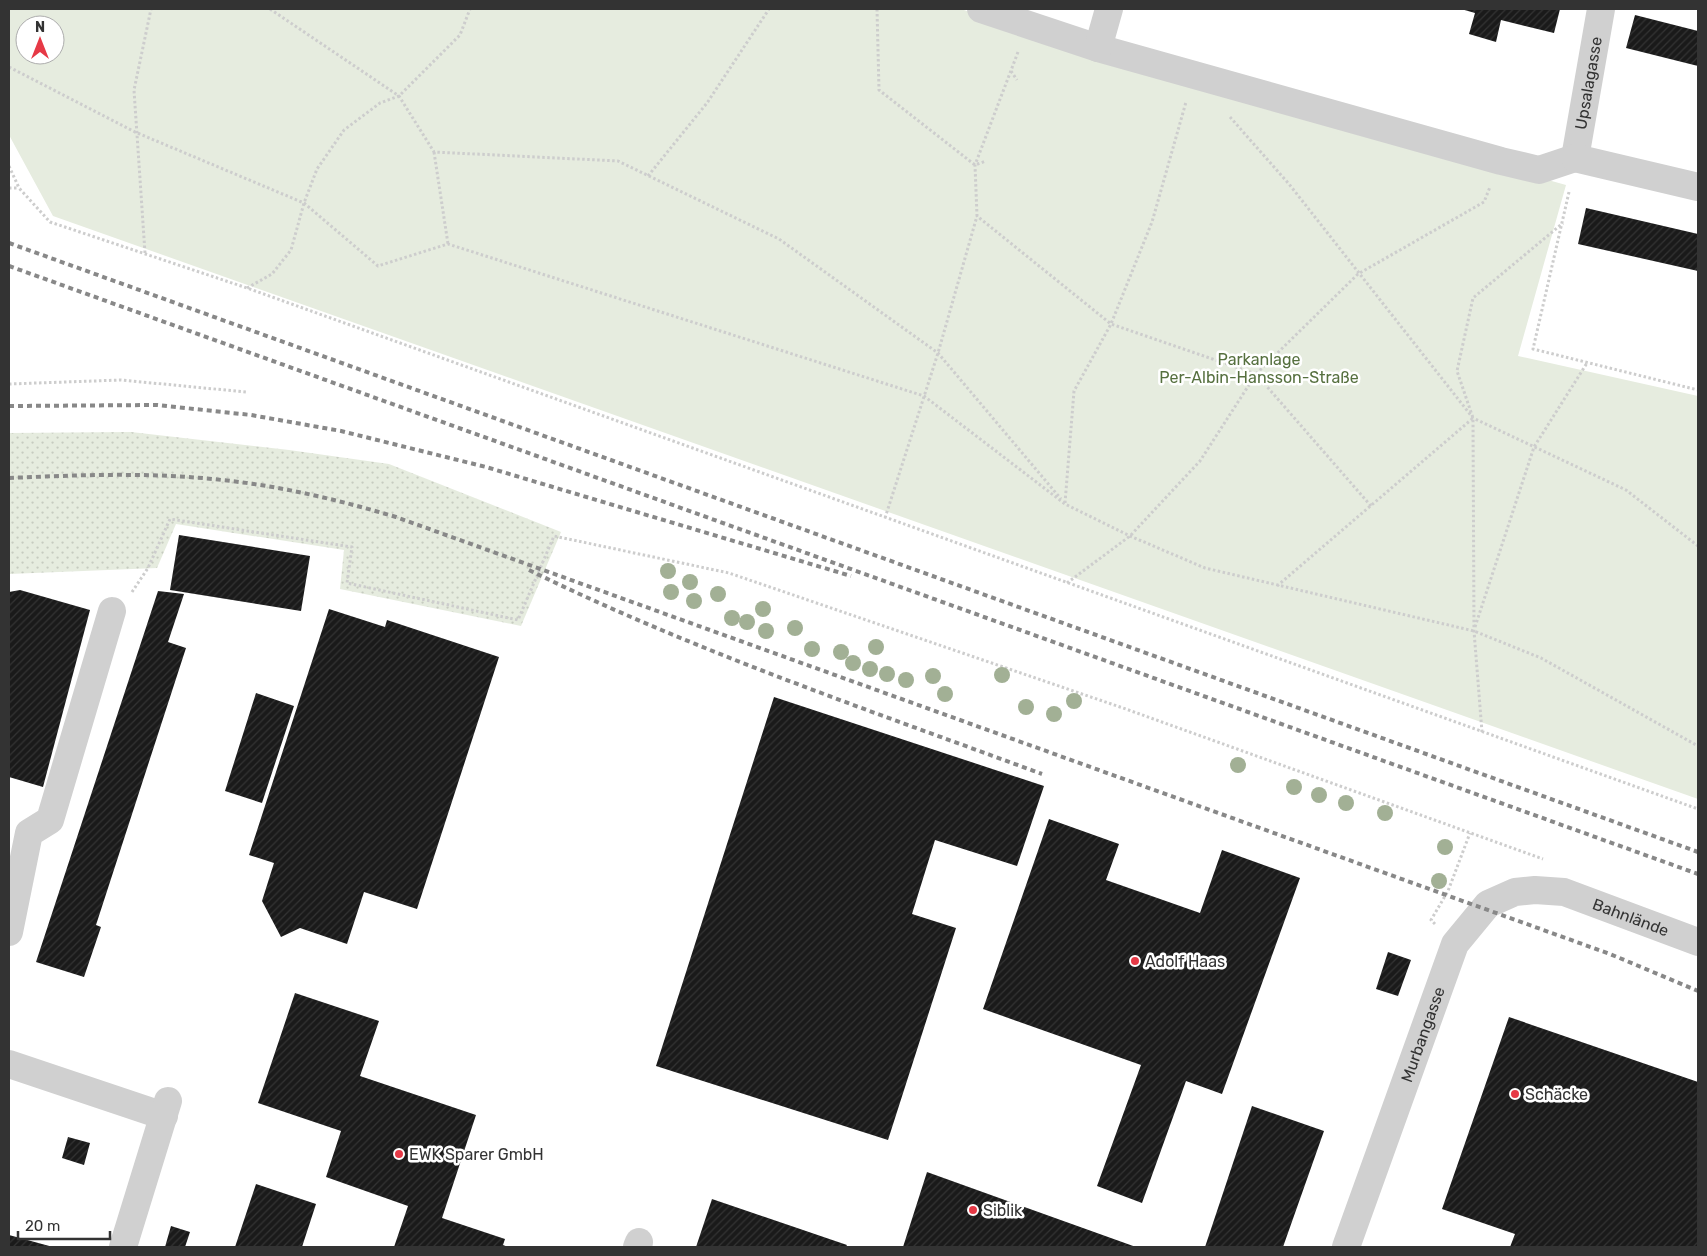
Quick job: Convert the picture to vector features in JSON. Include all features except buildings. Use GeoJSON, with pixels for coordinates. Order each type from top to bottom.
{"type":"FeatureCollection","features":[{"type":"Feature","properties":{"kind":"street"},"geometry":{"type":"LineString","coordinates":[[981,9],[1098,48],[1501,161],[1539,170],[1575,158],[1698,187]]}},
{"type":"Feature","properties":{"kind":"street"},"geometry":{"type":"LineString","coordinates":[[1098,48],[1110,9]]}},
{"type":"Feature","properties":{"kind":"street","name":"Upsalagasse"},"geometry":{"type":"LineString","coordinates":[[1575,158],[1601,9]]}},
{"type":"Feature","properties":{"kind":"street"},"geometry":{"type":"LineString","coordinates":[[9,932],[29,833],[50,820],[112,611]]}},
{"type":"Feature","properties":{"kind":"street","name":"Murbangasse"},"geometry":{"type":"LineString","coordinates":[[1346,1247],[1455,944],[1476,916],[1488,904],[1501,896],[1536,890],[1564,892]]}},
{"type":"Feature","properties":{"kind":"street","name":"Bahnlände"},"geometry":{"type":"LineString","coordinates":[[1564,892],[1698,942]]}},
{"type":"Feature","properties":{"kind":"street"},"geometry":{"type":"LineString","coordinates":[[9,1064],[166,1109],[123,1247]]}},
{"type":"Feature","properties":{"kind":"path"},"geometry":{"type":"LineString","coordinates":[[145,253],[135,132],[134,90],[151,9]]}},
{"type":"Feature","properties":{"kind":"path"},"geometry":{"type":"LineString","coordinates":[[270,9],[400,96],[434,152],[448,244]]}},
{"type":"Feature","properties":{"kind":"path"},"geometry":{"type":"LineString","coordinates":[[247,288],[272,274],[291,250],[304,203],[317,169],[344,130],[380,104],[400,96],[460,35],[470,9]]}},
{"type":"Feature","properties":{"kind":"path"},"geometry":{"type":"LineString","coordinates":[[648,176],[707,104],[769,9]]}},
{"type":"Feature","properties":{"kind":"path"},"geometry":{"type":"LineString","coordinates":[[877,9],[879,90],[975,165]]}},
{"type":"Feature","properties":{"kind":"path"},"geometry":{"type":"LineString","coordinates":[[885,518],[938,353],[977,216],[975,165],[1028,25]]}},
{"type":"Feature","properties":{"kind":"path"},"geometry":{"type":"LineString","coordinates":[[9,67],[135,132],[304,203],[378,266],[448,244],[924,396],[1065,504],[1130,536],[1205,568],[1474,631],[1541,658],[1698,746]]}},
{"type":"Feature","properties":{"kind":"path"},"geometry":{"type":"LineString","coordinates":[[1011,71],[1017,80]]}},
{"type":"Feature","properties":{"kind":"path"},"geometry":{"type":"LineString","coordinates":[[1065,504],[1074,391],[1111,324],[1152,222],[1193,75]]}},
{"type":"Feature","properties":{"kind":"path"},"geometry":{"type":"LineString","coordinates":[[1225,111],[1289,184],[1473,418],[1626,490],[1698,546]]}},
{"type":"Feature","properties":{"kind":"path"},"geometry":{"type":"LineString","coordinates":[[434,152],[618,161],[779,240],[938,353],[1065,504]]}},
{"type":"Feature","properties":{"kind":"path"},"geometry":{"type":"LineString","coordinates":[[1575,158],[1563,223],[1533,349],[1698,390]]}},
{"type":"Feature","properties":{"kind":"path"},"geometry":{"type":"LineString","coordinates":[[975,165],[986,161]]}},
{"type":"Feature","properties":{"kind":"path"},"geometry":{"type":"LineString","coordinates":[[1067,582],[1130,536],[1200,461],[1256,374],[1358,274],[1484,202],[1501,161]]}},
{"type":"Feature","properties":{"kind":"path"},"geometry":{"type":"LineString","coordinates":[[9,166],[19,188],[50,222],[247,288],[1698,809]]}},
{"type":"Feature","properties":{"kind":"path"},"geometry":{"type":"LineString","coordinates":[[9,188],[19,188]]}},
{"type":"Feature","properties":{"kind":"path"},"geometry":{"type":"LineString","coordinates":[[977,216],[1111,324],[1256,374],[1370,506]]}},
{"type":"Feature","properties":{"kind":"path"},"geometry":{"type":"LineString","coordinates":[[1482,732],[1474,631],[1473,418],[1457,371],[1473,298],[1563,223]]}},
{"type":"Feature","properties":{"kind":"path"},"geometry":{"type":"LineString","coordinates":[[1474,631],[1534,447],[1587,363]]}},
{"type":"Feature","properties":{"kind":"path"},"geometry":{"type":"LineString","coordinates":[[9,384],[121,380],[246,392]]}},
{"type":"Feature","properties":{"kind":"path"},"geometry":{"type":"LineString","coordinates":[[1277,586],[1473,418]]}},
{"type":"Feature","properties":{"kind":"path"},"geometry":{"type":"LineString","coordinates":[[112,611],[127,606],[135,585],[148,568],[170,519],[352,547],[347,583],[518,620],[554,536],[729,573],[1114,705],[1552,862]]}},
{"type":"Feature","properties":{"kind":"path"},"geometry":{"type":"LineString","coordinates":[[1455,944],[1431,920],[1448,891],[1470,832]]}},
{"type":"Feature","properties":{"kind":"green space","name":"Parkanlage Per-Albin-Hansson-Straße"},"geometry":{"type":"Polygon","coordinates":[[[9,9],[961,9],[1083,51],[1566,185],[1518,356],[1698,396],[1698,799],[53,216],[9,135],[9,9]]]}},
{"type":"Feature","properties":{"kind":"green space"},"geometry":{"type":"Polygon","coordinates":[[[131,432],[289,450],[389,464],[561,532],[521,626],[340,589],[344,550],[176,524],[157,568],[9,574],[9,433],[131,432]]]}},
{"type":"Feature","properties":{"kind":"railway"},"geometry":{"type":"LineString","coordinates":[[9,243],[1698,852]]}},
{"type":"Feature","properties":{"kind":"railway"},"geometry":{"type":"LineString","coordinates":[[9,266],[1698,874]]}},
{"type":"Feature","properties":{"kind":"railway"},"geometry":{"type":"LineString","coordinates":[[9,406],[157,405],[251,415],[341,431],[486,467],[851,576]]}},
{"type":"Feature","properties":{"kind":"railway"},"geometry":{"type":"LineString","coordinates":[[9,478],[88,475],[195,477],[310,494],[396,517],[1610,954],[1698,991]]}},
{"type":"Feature","properties":{"kind":"railway"},"geometry":{"type":"LineString","coordinates":[[529,570],[654,627],[718,653],[847,703],[1042,774]]}},
{"type":"Feature","properties":{"kind":"place","name":"Adolf Haas"},"geometry":{"type":"Point","coordinates":[1135,961]}},
{"type":"Feature","properties":{"kind":"place","name":"Schäcke"},"geometry":{"type":"Point","coordinates":[1515,1094]}},
{"type":"Feature","properties":{"kind":"place","name":"EWK Sparer GmbH"},"geometry":{"type":"Point","coordinates":[399,1154]}},
{"type":"Feature","properties":{"kind":"place","name":"Siblik"},"geometry":{"type":"Point","coordinates":[973,1210]}}]}
